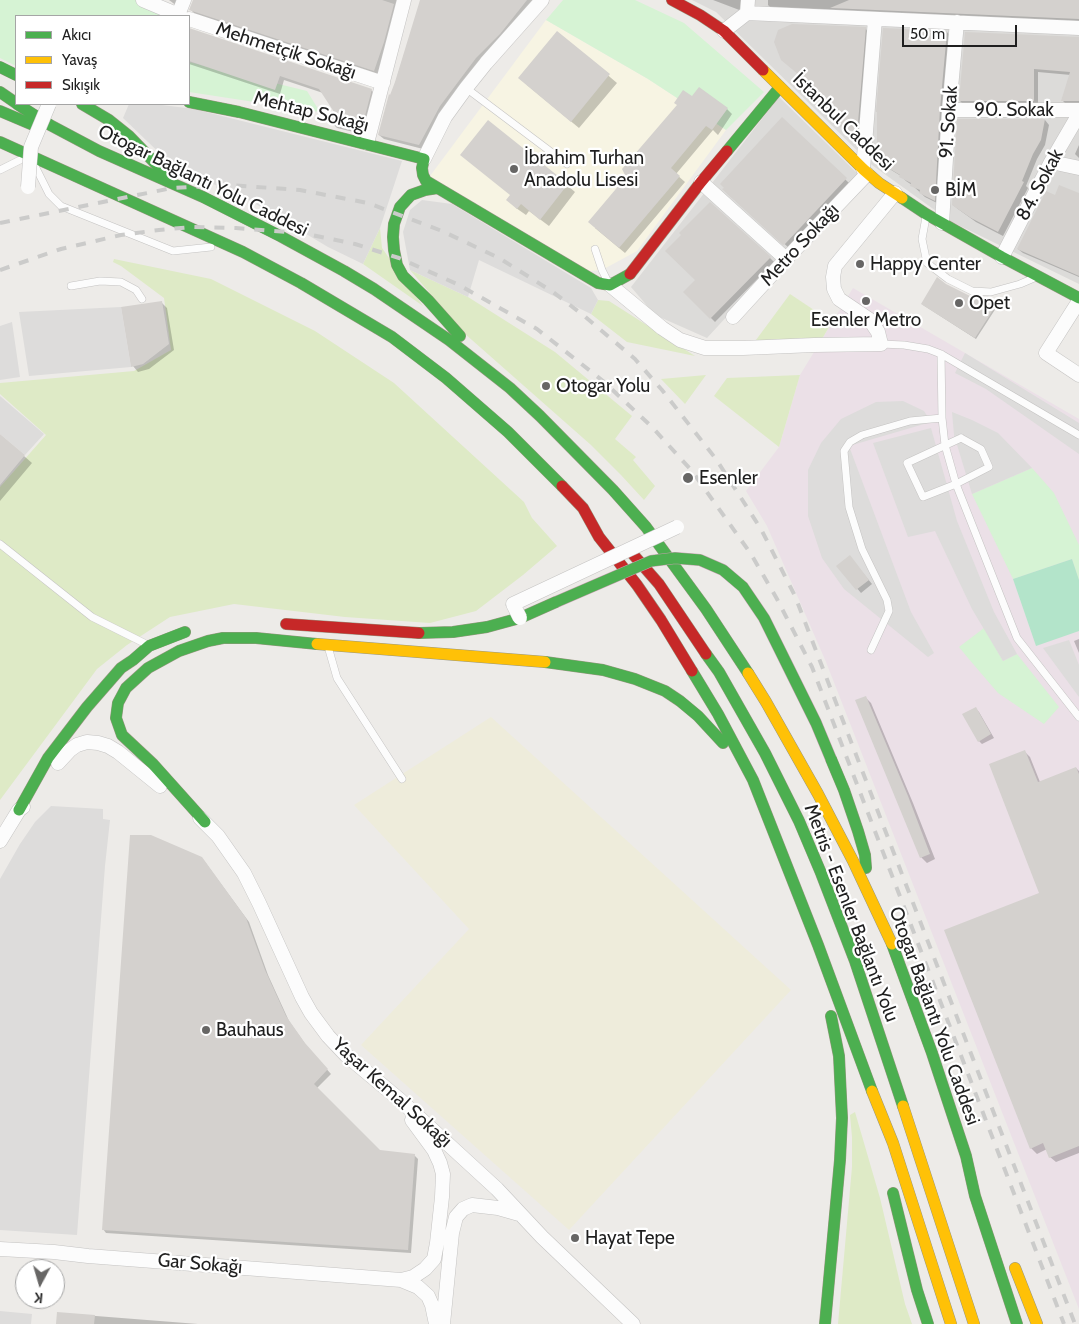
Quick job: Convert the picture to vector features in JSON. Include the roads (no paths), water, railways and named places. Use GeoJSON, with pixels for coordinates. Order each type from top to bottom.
{"type":"FeatureCollection","features":[{"type":"Feature","properties":{"kind":"main road","name":"İstanbul Caddesi"},"geometry":{"type":"LineString","coordinates":[[672,0],[700,15],[724,32],[865,171],[926,214],[1079,300]]}},
{"type":"Feature","properties":{"kind":"main road"},"geometry":{"type":"LineString","coordinates":[[0,67],[15,74]]}},
{"type":"Feature","properties":{"kind":"main road"},"geometry":{"type":"LineString","coordinates":[[424,159],[422,168],[426,182],[586,276],[610,285],[630,274],[780,87]]}},
{"type":"Feature","properties":{"kind":"main road","name":"Otogar Bağlantı Yolu Caddesi"},"geometry":{"type":"LineString","coordinates":[[0,92],[15,102]]}},
{"type":"Feature","properties":{"kind":"main road","name":"Mehtap Sokağı"},"geometry":{"type":"LineString","coordinates":[[190,102],[239,112],[424,159]]}},
{"type":"Feature","properties":{"kind":"main road","name":"Otogar Bağlantı Yolu Caddesi"},"geometry":{"type":"LineString","coordinates":[[20,105],[50,125],[99,151],[203,198],[280,236],[374,289],[449,340],[490,372],[540,416],[613,490],[646,527],[706,609],[766,702],[818,794],[867,888],[897,956],[966,1156]]}},
{"type":"Feature","properties":{"kind":"main road"},"geometry":{"type":"LineString","coordinates":[[84,105],[109,120],[129,136],[170,176],[203,198]]}},
{"type":"Feature","properties":{"kind":"main road"},"geometry":{"type":"LineString","coordinates":[[0,111],[99,151]]}},
{"type":"Feature","properties":{"kind":"main road"},"geometry":{"type":"LineString","coordinates":[[0,142],[228,245],[301,283],[392,337],[446,378],[508,432],[583,508],[607,529]]}},
{"type":"Feature","properties":{"kind":"main road"},"geometry":{"type":"LineString","coordinates":[[438,188],[411,195],[400,207],[394,224],[393,237],[397,265],[403,276],[428,300],[490,372]]}},
{"type":"Feature","properties":{"kind":"main road"},"geometry":{"type":"LineString","coordinates":[[583,508],[599,537],[637,585],[661,620],[718,714],[753,780],[893,1143],[951,1324]]}},
{"type":"Feature","properties":{"kind":"main road","name":"Metris - Esenler Bağlantı Yolu"},"geometry":{"type":"LineString","coordinates":[[619,540],[659,584],[719,672],[765,753],[799,821],[822,873],[855,961],[974,1324]]}},
{"type":"Feature","properties":{"kind":"main road"},"geometry":{"type":"LineString","coordinates":[[271,623],[426,634],[453,632],[487,627],[520,618],[651,561],[675,558],[700,560],[723,570],[743,587],[764,618],[798,686],[844,790],[865,856],[867,888]]}},
{"type":"Feature","properties":{"kind":"main road"},"geometry":{"type":"LineString","coordinates":[[327,645],[329,628]]}},
{"type":"Feature","properties":{"kind":"main road"},"geometry":{"type":"LineString","coordinates":[[19,810],[48,758],[87,707],[121,668],[149,646],[190,630],[198,629]]}},
{"type":"Feature","properties":{"kind":"main road"},"geometry":{"type":"LineString","coordinates":[[205,822],[153,764],[122,735],[116,718],[118,703],[126,688],[148,668],[164,658],[192,646],[223,638],[256,638],[566,664],[603,670],[635,679],[665,691],[698,716],[719,738],[763,805]]}},
{"type":"Feature","properties":{"kind":"main road"},"geometry":{"type":"LineString","coordinates":[[149,646],[164,658]]}},
{"type":"Feature","properties":{"kind":"main road"},"geometry":{"type":"LineString","coordinates":[[818,945],[839,1056],[842,1118],[839,1178],[825,1324]]}},
{"type":"Feature","properties":{"kind":"main road"},"geometry":{"type":"LineString","coordinates":[[843,1014],[872,1123]]}},
{"type":"Feature","properties":{"kind":"main road"},"geometry":{"type":"LineString","coordinates":[[966,1156],[983,1183]]}},
{"type":"Feature","properties":{"kind":"main road"},"geometry":{"type":"LineString","coordinates":[[966,1156],[975,1196],[1017,1324]]}},
{"type":"Feature","properties":{"kind":"main road"},"geometry":{"type":"LineString","coordinates":[[889,1180],[917,1290],[928,1324]]}},
{"type":"Feature","properties":{"kind":"main road"},"geometry":{"type":"LineString","coordinates":[[1011,1256],[1037,1324]]}},
{"type":"Feature","properties":{"kind":"street","name":"Mehmetçik Sokağı"},"geometry":{"type":"LineString","coordinates":[[143,0],[178,15]]}},
{"type":"Feature","properties":{"kind":"street"},"geometry":{"type":"LineString","coordinates":[[183,15],[184,0]]}},
{"type":"Feature","properties":{"kind":"street"},"geometry":{"type":"LineString","coordinates":[[367,144],[404,0]]}},
{"type":"Feature","properties":{"kind":"street"},"geometry":{"type":"LineString","coordinates":[[424,159],[445,116],[486,63],[542,0]]}},
{"type":"Feature","properties":{"kind":"street"},"geometry":{"type":"LineString","coordinates":[[724,32],[748,7],[875,19],[1079,28]]}},
{"type":"Feature","properties":{"kind":"street","name":"Mehmetçik Sokağı"},"geometry":{"type":"LineString","coordinates":[[190,19],[383,83]]}},
{"type":"Feature","properties":{"kind":"street"},"geometry":{"type":"LineString","coordinates":[[865,171],[875,19]]}},
{"type":"Feature","properties":{"kind":"street","name":"91. Sokak"},"geometry":{"type":"LineString","coordinates":[[942,223],[957,22]]}},
{"type":"Feature","properties":{"kind":"street"},"geometry":{"type":"LineString","coordinates":[[28,187],[31,147],[49,105]]}},
{"type":"Feature","properties":{"kind":"street","name":"90. Sokak"},"geometry":{"type":"LineString","coordinates":[[949,110],[1079,112]]}},
{"type":"Feature","properties":{"kind":"street","name":"84. Sokak"},"geometry":{"type":"LineString","coordinates":[[1002,257],[1079,112]]}},
{"type":"Feature","properties":{"kind":"street"},"geometry":{"type":"LineString","coordinates":[[1052,162],[1079,168]]}},
{"type":"Feature","properties":{"kind":"street","name":"Metro Sokağı"},"geometry":{"type":"LineString","coordinates":[[733,316],[865,171]]}},
{"type":"Feature","properties":{"kind":"street"},"geometry":{"type":"LineString","coordinates":[[702,182],[786,258]]}},
{"type":"Feature","properties":{"kind":"street"},"geometry":{"type":"LineString","coordinates":[[610,285],[668,332],[680,340],[704,348],[814,344],[881,344],[878,332],[870,320],[839,299],[834,289],[833,277],[835,266],[895,193]]}},
{"type":"Feature","properties":{"kind":"street"},"geometry":{"type":"LineString","coordinates":[[1079,300],[1046,353],[1079,375]]}},
{"type":"Feature","properties":{"kind":"street"},"geometry":{"type":"LineString","coordinates":[[520,618],[513,604],[677,526]]}},
{"type":"Feature","properties":{"kind":"street","name":"Yaşar Kemal Sokağı"},"geometry":{"type":"LineString","coordinates":[[0,841],[19,810],[44,785],[59,761],[70,750],[87,742],[98,742],[118,752],[205,822],[224,844],[244,872],[302,997],[328,1036],[346,1055],[400,1100],[497,1189],[520,1215],[633,1324]]}},
{"type":"Feature","properties":{"kind":"street"},"geometry":{"type":"LineString","coordinates":[[400,1100],[409,1116],[434,1150],[443,1174],[434,1259],[425,1270],[413,1277],[401,1280]]}},
{"type":"Feature","properties":{"kind":"street"},"geometry":{"type":"LineString","coordinates":[[443,1324],[452,1233],[456,1217],[463,1209],[472,1205],[498,1208],[520,1215]]}},
{"type":"Feature","properties":{"kind":"street","name":"Gar Sokağı"},"geometry":{"type":"LineString","coordinates":[[0,1249],[401,1280]]}},
{"type":"Feature","properties":{"kind":"street"},"geometry":{"type":"LineString","coordinates":[[401,1280],[418,1287],[428,1296],[436,1324]]}},
{"type":"Feature","properties":{"kind":"lane"},"geometry":{"type":"LineString","coordinates":[[466,88],[566,164]]}},
{"type":"Feature","properties":{"kind":"lane"},"geometry":{"type":"LineString","coordinates":[[0,170],[30,155],[49,194],[61,206],[173,251],[228,245]]}},
{"type":"Feature","properties":{"kind":"lane"},"geometry":{"type":"LineString","coordinates":[[926,214],[922,239],[927,263],[948,279],[972,291],[991,292],[1020,284],[1038,276]]}},
{"type":"Feature","properties":{"kind":"lane"},"geometry":{"type":"LineString","coordinates":[[595,250],[610,285]]}},
{"type":"Feature","properties":{"kind":"lane"},"geometry":{"type":"LineString","coordinates":[[70,286],[100,281],[122,282],[136,290],[142,299]]}},
{"type":"Feature","properties":{"kind":"lane"},"geometry":{"type":"LineString","coordinates":[[881,344],[904,345],[928,349],[941,354],[1079,435]]}},
{"type":"Feature","properties":{"kind":"lane"},"geometry":{"type":"LineString","coordinates":[[941,354],[942,418],[945,446],[956,484],[1017,638],[1079,717]]}},
{"type":"Feature","properties":{"kind":"lane"},"geometry":{"type":"LineString","coordinates":[[871,650],[889,611],[886,600],[862,549],[848,507],[844,451],[850,442],[862,435],[910,420],[942,418]]}},
{"type":"Feature","properties":{"kind":"lane"},"geometry":{"type":"LineString","coordinates":[[961,438],[981,449],[989,466],[956,484],[922,497],[907,463],[945,446],[961,438]]}},
{"type":"Feature","properties":{"kind":"lane"},"geometry":{"type":"LineString","coordinates":[[0,544],[92,616],[149,646]]}},
{"type":"Feature","properties":{"kind":"lane"},"geometry":{"type":"LineString","coordinates":[[327,645],[337,678],[402,779]]}},
{"type":"Feature","properties":{"kind":"railway"},"geometry":{"type":"LineString","coordinates":[[0,223],[172,188],[229,185],[300,190],[368,203],[442,231],[499,258],[553,292],[635,359],[716,459],[761,529],[795,596],[1075,1324]]}},
{"type":"Feature","properties":{"kind":"railway"},"geometry":{"type":"LineString","coordinates":[[0,270],[61,249],[121,235],[192,227],[302,233],[355,244],[399,258],[459,285],[537,329],[603,381],[652,427],[692,471],[751,554],[777,599],[812,667],[1064,1324]]}},
{"type":"Feature","properties":{"kind":"place","name":"İbrahim Turhan Anadolu Lisesi"},"geometry":{"type":"Point","coordinates":[514,169]}},
{"type":"Feature","properties":{"kind":"place","name":"BİM"},"geometry":{"type":"Point","coordinates":[935,190]}},
{"type":"Feature","properties":{"kind":"place","name":"Happy Center"},"geometry":{"type":"Point","coordinates":[860,264]}},
{"type":"Feature","properties":{"kind":"place","name":"Esenler Metro"},"geometry":{"type":"Point","coordinates":[866,301]}},
{"type":"Feature","properties":{"kind":"place","name":"Opet"},"geometry":{"type":"Point","coordinates":[959,303]}},
{"type":"Feature","properties":{"kind":"place","name":"Otogar Yolu"},"geometry":{"type":"Point","coordinates":[546,386]}},
{"type":"Feature","properties":{"kind":"place","name":"Esenler"},"geometry":{"type":"Point","coordinates":[688,478]}},
{"type":"Feature","properties":{"kind":"place","name":"Bauhaus"},"geometry":{"type":"Point","coordinates":[206,1030]}},
{"type":"Feature","properties":{"kind":"place","name":"Hayat Tepe"},"geometry":{"type":"Point","coordinates":[575,1238]}}]}
